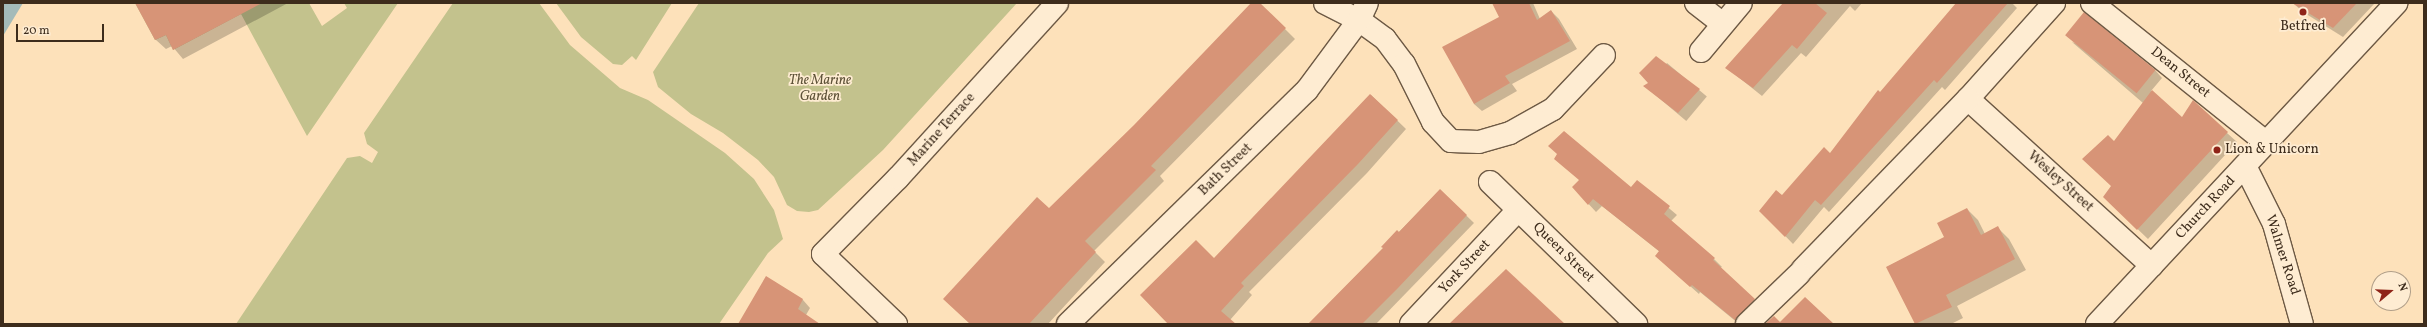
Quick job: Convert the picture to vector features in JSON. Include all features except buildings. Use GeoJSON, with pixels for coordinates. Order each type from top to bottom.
{"type":"FeatureCollection","features":[{"type":"Feature","properties":{"kind":"street","name":"Marine Terrace"},"geometry":{"type":"LineString","coordinates":[[896,324],[823,254],[898,178],[1057,3]]}},
{"type":"Feature","properties":{"kind":"street"},"geometry":{"type":"LineString","coordinates":[[1325,3],[1363,11],[1404,64],[1433,122],[1451,140],[1479,142],[1510,133],[1553,109],[1604,55]]}},
{"type":"Feature","properties":{"kind":"street"},"geometry":{"type":"LineString","coordinates":[[1696,3],[1722,24]]}},
{"type":"Feature","properties":{"kind":"street"},"geometry":{"type":"LineString","coordinates":[[1701,51],[1741,3]]}},
{"type":"Feature","properties":{"kind":"street"},"geometry":{"type":"LineString","coordinates":[[1747,324],[1801,272],[1968,99],[2054,3]]}},
{"type":"Feature","properties":{"kind":"street","name":"Dean Street"},"geometry":{"type":"LineString","coordinates":[[2092,3],[2267,143]]}},
{"type":"Feature","properties":{"kind":"street","name":"Church Road"},"geometry":{"type":"LineString","coordinates":[[2097,324],[2396,3]]}},
{"type":"Feature","properties":{"kind":"street","name":"Bath Street"},"geometry":{"type":"LineString","coordinates":[[1068,324],[1307,90],[1363,11]]}},
{"type":"Feature","properties":{"kind":"street","name":"Wesley Street"},"geometry":{"type":"LineString","coordinates":[[1968,99],[2152,266]]}},
{"type":"Feature","properties":{"kind":"street","name":"Walmer Road"},"geometry":{"type":"LineString","coordinates":[[2245,166],[2274,224],[2302,324]]}},
{"type":"Feature","properties":{"kind":"street","name":"Queen Street"},"geometry":{"type":"LineString","coordinates":[[1490,182],[1636,324]]}},
{"type":"Feature","properties":{"kind":"street","name":"York Street"},"geometry":{"type":"LineString","coordinates":[[1411,324],[1518,210]]}},
{"type":"Feature","properties":{"kind":"green space"},"geometry":{"type":"Polygon","coordinates":[[[135,3],[309,3],[322,26],[347,8],[344,3],[398,3],[307,136],[241,14],[173,50],[166,35],[155,40],[135,3]]]}},
{"type":"Feature","properties":{"kind":"green space"},"geometry":{"type":"Polygon","coordinates":[[[453,3],[539,3],[570,45],[620,88],[648,100],[725,153],[754,179],[774,210],[783,239],[768,253],[719,324],[236,324],[347,158],[360,156],[372,163],[378,152],[367,144],[364,133],[453,3]]]}},
{"type":"Feature","properties":{"kind":"green space"},"geometry":{"type":"Polygon","coordinates":[[[556,3],[672,3],[636,60],[632,56],[622,65],[613,64],[581,37],[556,3]]]}},
{"type":"Feature","properties":{"kind":"green space","name":"The Marine Garden"},"geometry":{"type":"Polygon","coordinates":[[[699,3],[1017,3],[883,150],[818,210],[809,212],[797,211],[787,205],[774,177],[758,160],[723,133],[691,114],[658,87],[653,72],[699,3]]]}},
{"type":"Feature","properties":{"kind":"water"},"geometry":{"type":"Polygon","coordinates":[[[3,3],[23,3],[3,36],[3,3]]]}},
{"type":"Feature","properties":{"kind":"place","name":"Betfred"},"geometry":{"type":"Point","coordinates":[2303,12]}},
{"type":"Feature","properties":{"kind":"place","name":"Lion & Unicorn"},"geometry":{"type":"Point","coordinates":[2217,150]}}]}
